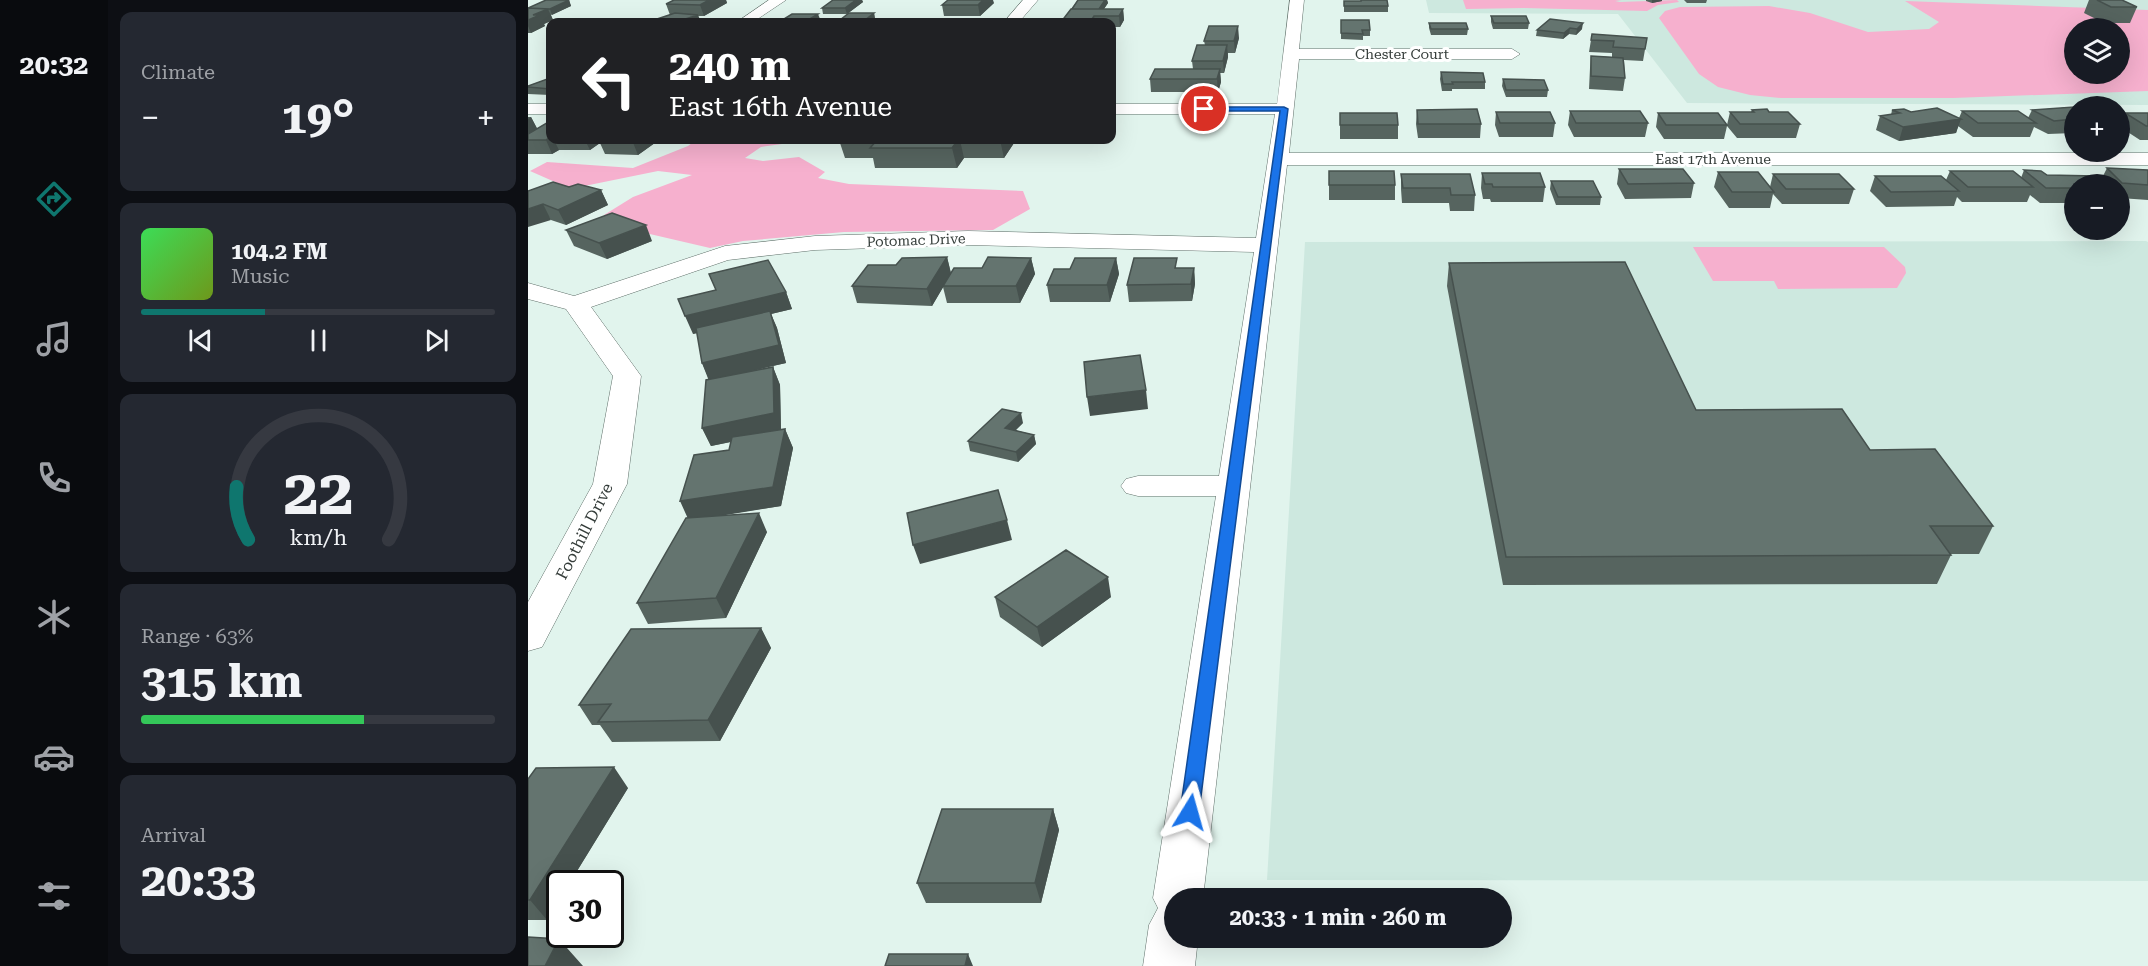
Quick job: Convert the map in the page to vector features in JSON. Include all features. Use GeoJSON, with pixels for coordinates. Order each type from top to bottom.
{"type":"FeatureCollection","features":[{"type":"Feature","properties":{"kind":"street"},"geometry":{"type":"LineString","coordinates":[[750,18],[779,0]]}},
{"type":"Feature","properties":{"kind":"street"},"geometry":{"type":"LineString","coordinates":[[1015,18],[1031,0]]}},
{"type":"Feature","properties":{"kind":"street"},"geometry":{"type":"LineString","coordinates":[[1179,888],[1292,54],[1297,0]]}},
{"type":"Feature","properties":{"kind":"street","name":"Chester Court"},"geometry":{"type":"LineString","coordinates":[[1292,54],[1512,54]]}},
{"type":"Feature","properties":{"kind":"street"},"geometry":{"type":"LineString","coordinates":[[528,109],[546,109]]}},
{"type":"Feature","properties":{"kind":"street"},"geometry":{"type":"LineString","coordinates":[[1116,109],[1284,109]]}},
{"type":"Feature","properties":{"kind":"street","name":"East 17th Avenue"},"geometry":{"type":"LineString","coordinates":[[1278,159],[2148,159]]}},
{"type":"Feature","properties":{"kind":"street","name":"Potomac Drive"},"geometry":{"type":"LineString","coordinates":[[575,304],[725,253],[815,243],[968,238],[1266,245]]}},
{"type":"Feature","properties":{"kind":"street"},"geometry":{"type":"LineString","coordinates":[[528,291],[575,304]]}},
{"type":"Feature","properties":{"kind":"street","name":"Foothill Drive"},"geometry":{"type":"LineString","coordinates":[[528,637],[610,484],[627,376],[575,304]]}},
{"type":"Feature","properties":{"kind":"street"},"geometry":{"type":"LineString","coordinates":[[1138,486],[1234,486]]}},
{"type":"Feature","properties":{"kind":"street"},"geometry":{"type":"LineString","coordinates":[[1169,966],[1171,948]]}},
{"type":"Feature","properties":{"kind":"shaded area"},"geometry":{"type":"Polygon","coordinates":[[[1426,0],[2148,0],[2148,105],[2130,105],[2130,96],[2064,96],[2064,105],[1687,103],[1618,14],[1429,13],[1426,0]]]}},
{"type":"Feature","properties":{"kind":"shaded area"},"geometry":{"type":"Polygon","coordinates":[[[1463,0],[1622,0],[1615,1],[1620,2],[1677,0],[1679,2],[1658,5],[1647,11],[1466,9],[1463,0]]]}},
{"type":"Feature","properties":{"kind":"shaded area"},"geometry":{"type":"Polygon","coordinates":[[[1905,1],[2148,10],[2148,91],[1953,98],[1781,98],[1750,95],[1718,87],[1699,74],[1659,18],[1665,11],[1680,7],[1769,6],[1810,13],[1868,32],[1929,29],[1939,22],[1905,1]]]}},
{"type":"Feature","properties":{"kind":"shaded area"},"geometry":{"type":"Polygon","coordinates":[[[691,144],[782,144],[761,147],[745,158],[763,161],[799,157],[825,172],[818,178],[849,184],[1023,191],[1030,209],[993,230],[844,232],[743,241],[710,248],[624,228],[604,215],[633,197],[692,175],[658,171],[540,195],[555,182],[530,171],[547,162],[633,168],[691,144]]]}},
{"type":"Feature","properties":{"kind":"shaded area"},"geometry":{"type":"Polygon","coordinates":[[[1305,242],[2148,242],[2148,881],[1267,880],[1305,242]]]}},
{"type":"Feature","properties":{"kind":"shaded area"},"geometry":{"type":"Polygon","coordinates":[[[1693,247],[1884,247],[1905,267],[1906,273],[1897,288],[1778,289],[1774,281],[1713,281],[1693,247]]]}},
{"type":"Feature","properties":{"kind":"building"},"geometry":{"type":"Polygon","coordinates":[[[546,0],[569,0],[550,9],[528,8],[546,0]]]}},
{"type":"Feature","properties":{"kind":"building"},"geometry":{"type":"Polygon","coordinates":[[[674,0],[709,0],[700,5],[666,4],[674,0]]]}},
{"type":"Feature","properties":{"kind":"building"},"geometry":{"type":"Polygon","coordinates":[[[833,0],[856,0],[845,8],[822,8],[833,0]]]}},
{"type":"Feature","properties":{"kind":"building"},"geometry":{"type":"Polygon","coordinates":[[[948,0],[983,0],[978,5],[942,5],[948,0]]]}},
{"type":"Feature","properties":{"kind":"building"},"geometry":{"type":"Polygon","coordinates":[[[1078,0],[1105,0],[1099,9],[1072,9],[1078,0]]]}},
{"type":"Feature","properties":{"kind":"building"},"geometry":{"type":"Polygon","coordinates":[[[1387,0],[1388,6],[1344,6],[1344,1],[1387,0]]]}},
{"type":"Feature","properties":{"kind":"building"},"geometry":{"type":"Polygon","coordinates":[[[2097,0],[2122,0],[2137,7],[2111,7],[2097,0]]]}},
{"type":"Feature","properties":{"kind":"building"},"geometry":{"type":"Polygon","coordinates":[[[528,8],[548,9],[533,15],[540,15],[528,20],[528,8]]]}},
{"type":"Feature","properties":{"kind":"building"},"geometry":{"type":"Polygon","coordinates":[[[1071,9],[1123,9],[1119,16],[1064,18],[1071,9]]]}},
{"type":"Feature","properties":{"kind":"building"},"geometry":{"type":"Polygon","coordinates":[[[675,13],[698,15],[689,18],[660,18],[675,13]]]}},
{"type":"Feature","properties":{"kind":"building"},"geometry":{"type":"Polygon","coordinates":[[[849,13],[874,13],[868,18],[843,18],[849,13]]]}},
{"type":"Feature","properties":{"kind":"building"},"geometry":{"type":"Polygon","coordinates":[[[792,14],[818,14],[812,18],[786,18],[792,14]]]}},
{"type":"Feature","properties":{"kind":"building"},"geometry":{"type":"Polygon","coordinates":[[[1491,16],[1526,16],[1529,23],[1494,23],[1491,16]]]}},
{"type":"Feature","properties":{"kind":"building"},"geometry":{"type":"Polygon","coordinates":[[[1550,19],[1583,23],[1577,29],[1570,28],[1564,33],[1537,30],[1550,19]]]}},
{"type":"Feature","properties":{"kind":"building"},"geometry":{"type":"Polygon","coordinates":[[[1341,20],[1369,20],[1370,30],[1362,30],[1363,34],[1341,33],[1341,20]]]}},
{"type":"Feature","properties":{"kind":"building"},"geometry":{"type":"Polygon","coordinates":[[[1429,23],[1466,23],[1468,29],[1431,29],[1429,23]]]}},
{"type":"Feature","properties":{"kind":"building"},"geometry":{"type":"Polygon","coordinates":[[[1209,26],[1238,26],[1234,41],[1204,41],[1209,26]]]}},
{"type":"Feature","properties":{"kind":"building"},"geometry":{"type":"Polygon","coordinates":[[[1592,34],[1647,38],[1645,49],[1613,47],[1614,41],[1591,40],[1592,34]]]}},
{"type":"Feature","properties":{"kind":"building"},"geometry":{"type":"Polygon","coordinates":[[[1197,45],[1227,45],[1223,61],[1192,61],[1197,45]]]}},
{"type":"Feature","properties":{"kind":"building"},"geometry":{"type":"Polygon","coordinates":[[[1591,56],[1623,58],[1625,78],[1591,76],[1591,56]]]}},
{"type":"Feature","properties":{"kind":"building"},"geometry":{"type":"Polygon","coordinates":[[[1155,69],[1220,69],[1217,79],[1150,79],[1155,69]]]}},
{"type":"Feature","properties":{"kind":"building"},"geometry":{"type":"Polygon","coordinates":[[[1441,72],[1483,73],[1485,82],[1443,84],[1441,72]]]}},
{"type":"Feature","properties":{"kind":"building"},"geometry":{"type":"Polygon","coordinates":[[[546,79],[546,89],[528,86],[546,79]]]}},
{"type":"Feature","properties":{"kind":"building"},"geometry":{"type":"Polygon","coordinates":[[[1503,79],[1544,80],[1548,90],[1506,90],[1503,79]]]}},
{"type":"Feature","properties":{"kind":"building"},"geometry":{"type":"Polygon","coordinates":[[[1937,108],[1961,119],[1903,127],[1880,116],[1900,113],[1892,110],[1904,109],[1911,112],[1937,108]]]}},
{"type":"Feature","properties":{"kind":"building"},"geometry":{"type":"Polygon","coordinates":[[[2064,108],[2064,120],[2054,121],[2032,110],[2064,108]]]}},
{"type":"Feature","properties":{"kind":"building"},"geometry":{"type":"Polygon","coordinates":[[[1477,109],[1481,124],[1418,124],[1417,110],[1477,109]]]}},
{"type":"Feature","properties":{"kind":"building"},"geometry":{"type":"Polygon","coordinates":[[[1767,109],[1769,112],[1788,112],[1800,124],[1740,124],[1730,112],[1754,112],[1752,110],[1767,109]]]}},
{"type":"Feature","properties":{"kind":"building"},"geometry":{"type":"Polygon","coordinates":[[[1570,111],[1640,111],[1648,123],[1576,123],[1570,111]]]}},
{"type":"Feature","properties":{"kind":"building"},"geometry":{"type":"Polygon","coordinates":[[[1962,111],[2018,111],[2036,123],[1978,123],[1962,111]]]}},
{"type":"Feature","properties":{"kind":"building"},"geometry":{"type":"Polygon","coordinates":[[[1496,112],[1550,112],[1555,123],[1500,123],[1496,112]]]}},
{"type":"Feature","properties":{"kind":"building"},"geometry":{"type":"Polygon","coordinates":[[[1340,113],[1397,113],[1398,125],[1340,125],[1340,113]]]}},
{"type":"Feature","properties":{"kind":"building"},"geometry":{"type":"Polygon","coordinates":[[[1658,113],[1718,113],[1727,125],[1666,125],[1658,113]]]}},
{"type":"Feature","properties":{"kind":"building"},"geometry":{"type":"Polygon","coordinates":[[[2130,113],[2148,113],[2148,126],[2130,116],[2130,113]]]}},
{"type":"Feature","properties":{"kind":"building"},"geometry":{"type":"Polygon","coordinates":[[[546,123],[546,140],[528,140],[528,134],[546,123]]]}},
{"type":"Feature","properties":{"kind":"building"},"geometry":{"type":"Polygon","coordinates":[[[874,144],[955,144],[952,148],[870,148],[874,144]]]}},
{"type":"Feature","properties":{"kind":"building"},"geometry":{"type":"Polygon","coordinates":[[[2107,168],[2148,170],[2148,185],[2130,184],[2130,174],[2113,174],[2107,168]]]}},
{"type":"Feature","properties":{"kind":"building"},"geometry":{"type":"Polygon","coordinates":[[[1619,169],[1683,169],[1694,183],[1628,184],[1619,169]]]}},
{"type":"Feature","properties":{"kind":"building"},"geometry":{"type":"Polygon","coordinates":[[[2024,170],[2041,171],[2047,175],[2064,175],[2064,188],[2046,188],[2024,170]]]}},
{"type":"Feature","properties":{"kind":"building"},"geometry":{"type":"Polygon","coordinates":[[[1329,171],[1394,171],[1395,185],[1329,185],[1329,171]]]}},
{"type":"Feature","properties":{"kind":"building"},"geometry":{"type":"Polygon","coordinates":[[[1950,171],[2013,171],[2033,187],[1968,187],[1950,171]]]}},
{"type":"Feature","properties":{"kind":"building"},"geometry":{"type":"Polygon","coordinates":[[[1718,172],[1758,172],[1774,192],[1732,192],[1718,172]]]}},
{"type":"Feature","properties":{"kind":"building"},"geometry":{"type":"Polygon","coordinates":[[[1482,173],[1540,173],[1545,187],[1493,187],[1492,184],[1485,184],[1482,173]]]}},
{"type":"Feature","properties":{"kind":"building"},"geometry":{"type":"Polygon","coordinates":[[[1401,174],[1470,174],[1475,195],[1451,195],[1450,188],[1403,188],[1401,174]]]}},
{"type":"Feature","properties":{"kind":"building"},"geometry":{"type":"Polygon","coordinates":[[[1773,174],[1839,174],[1854,189],[1786,189],[1773,174]]]}},
{"type":"Feature","properties":{"kind":"building"},"geometry":{"type":"Polygon","coordinates":[[[1875,176],[1941,176],[1959,191],[1891,192],[1875,176]]]}},
{"type":"Feature","properties":{"kind":"building"},"geometry":{"type":"Polygon","coordinates":[[[1551,181],[1593,181],[1601,197],[1558,197],[1551,181]]]}},
{"type":"Feature","properties":{"kind":"building"},"geometry":{"type":"Polygon","coordinates":[[[553,182],[569,187],[578,184],[601,190],[558,210],[543,204],[528,209],[528,191],[553,182]]]}},
{"type":"Feature","properties":{"kind":"building"},"geometry":{"type":"Polygon","coordinates":[[[612,213],[646,225],[599,243],[566,230],[612,213]]]}},
{"type":"Feature","properties":{"kind":"building"},"geometry":{"type":"Polygon","coordinates":[[[947,257],[927,289],[852,286],[868,265],[896,265],[902,258],[947,257]]]}},
{"type":"Feature","properties":{"kind":"building"},"geometry":{"type":"Polygon","coordinates":[[[988,257],[1031,258],[1016,286],[943,286],[954,268],[982,268],[988,257]]]}},
{"type":"Feature","properties":{"kind":"building"},"geometry":{"type":"Polygon","coordinates":[[[1075,258],[1116,258],[1107,285],[1047,285],[1054,269],[1070,269],[1075,258]]]}},
{"type":"Feature","properties":{"kind":"building"},"geometry":{"type":"Polygon","coordinates":[[[1134,258],[1177,258],[1175,268],[1194,268],[1191,284],[1127,285],[1134,258]]]}},
{"type":"Feature","properties":{"kind":"building"},"geometry":{"type":"Polygon","coordinates":[[[768,260],[786,292],[685,316],[678,299],[716,290],[709,274],[768,260]]]}},
{"type":"Feature","properties":{"kind":"building"},"geometry":{"type":"Polygon","coordinates":[[[1625,262],[1696,410],[1842,409],[1870,450],[1935,449],[1993,526],[1930,526],[1951,555],[1506,557],[1449,263],[1625,262]]]}},
{"type":"Feature","properties":{"kind":"building"},"geometry":{"type":"Polygon","coordinates":[[[770,311],[779,345],[702,363],[696,328],[770,311]]]}},
{"type":"Feature","properties":{"kind":"building"},"geometry":{"type":"Polygon","coordinates":[[[1140,355],[1146,390],[1087,397],[1084,362],[1140,355]]]}},
{"type":"Feature","properties":{"kind":"building"},"geometry":{"type":"Polygon","coordinates":[[[773,367],[774,413],[702,428],[706,380],[773,367]]]}},
{"type":"Feature","properties":{"kind":"building"},"geometry":{"type":"Polygon","coordinates":[[[1002,409],[1021,413],[1005,428],[1034,435],[1016,452],[968,441],[1002,409]]]}},
{"type":"Feature","properties":{"kind":"building"},"geometry":{"type":"Polygon","coordinates":[[[785,429],[773,487],[680,501],[694,455],[729,450],[732,437],[785,429]]]}},
{"type":"Feature","properties":{"kind":"building"},"geometry":{"type":"Polygon","coordinates":[[[998,490],[1007,520],[913,545],[907,513],[998,490]]]}},
{"type":"Feature","properties":{"kind":"building"},"geometry":{"type":"Polygon","coordinates":[[[759,513],[716,598],[637,603],[686,518],[759,513]]]}},
{"type":"Feature","properties":{"kind":"building"},"geometry":{"type":"Polygon","coordinates":[[[1066,550],[1108,577],[1037,627],[995,597],[1066,550]]]}},
{"type":"Feature","properties":{"kind":"building"},"geometry":{"type":"Polygon","coordinates":[[[761,628],[708,720],[598,722],[611,704],[579,705],[631,629],[761,628]]]}},
{"type":"Feature","properties":{"kind":"building"},"geometry":{"type":"Polygon","coordinates":[[[614,767],[528,900],[528,779],[536,768],[614,767]]]}},
{"type":"Feature","properties":{"kind":"building"},"geometry":{"type":"Polygon","coordinates":[[[942,809],[1053,809],[1035,883],[917,883],[942,809]]]}},
{"type":"Feature","properties":{"kind":"building"},"geometry":{"type":"Polygon","coordinates":[[[528,937],[546,938],[546,948],[554,948],[545,966],[528,966],[528,937]]]}},
{"type":"Feature","properties":{"kind":"building"},"geometry":{"type":"Polygon","coordinates":[[[889,954],[968,954],[965,966],[885,966],[889,954]]]}},
{"type":"Feature","properties":{"kind":"route"},"geometry":{"type":"LineString","coordinates":[[1190,812],[1284,109],[1204,109]]}}]}
